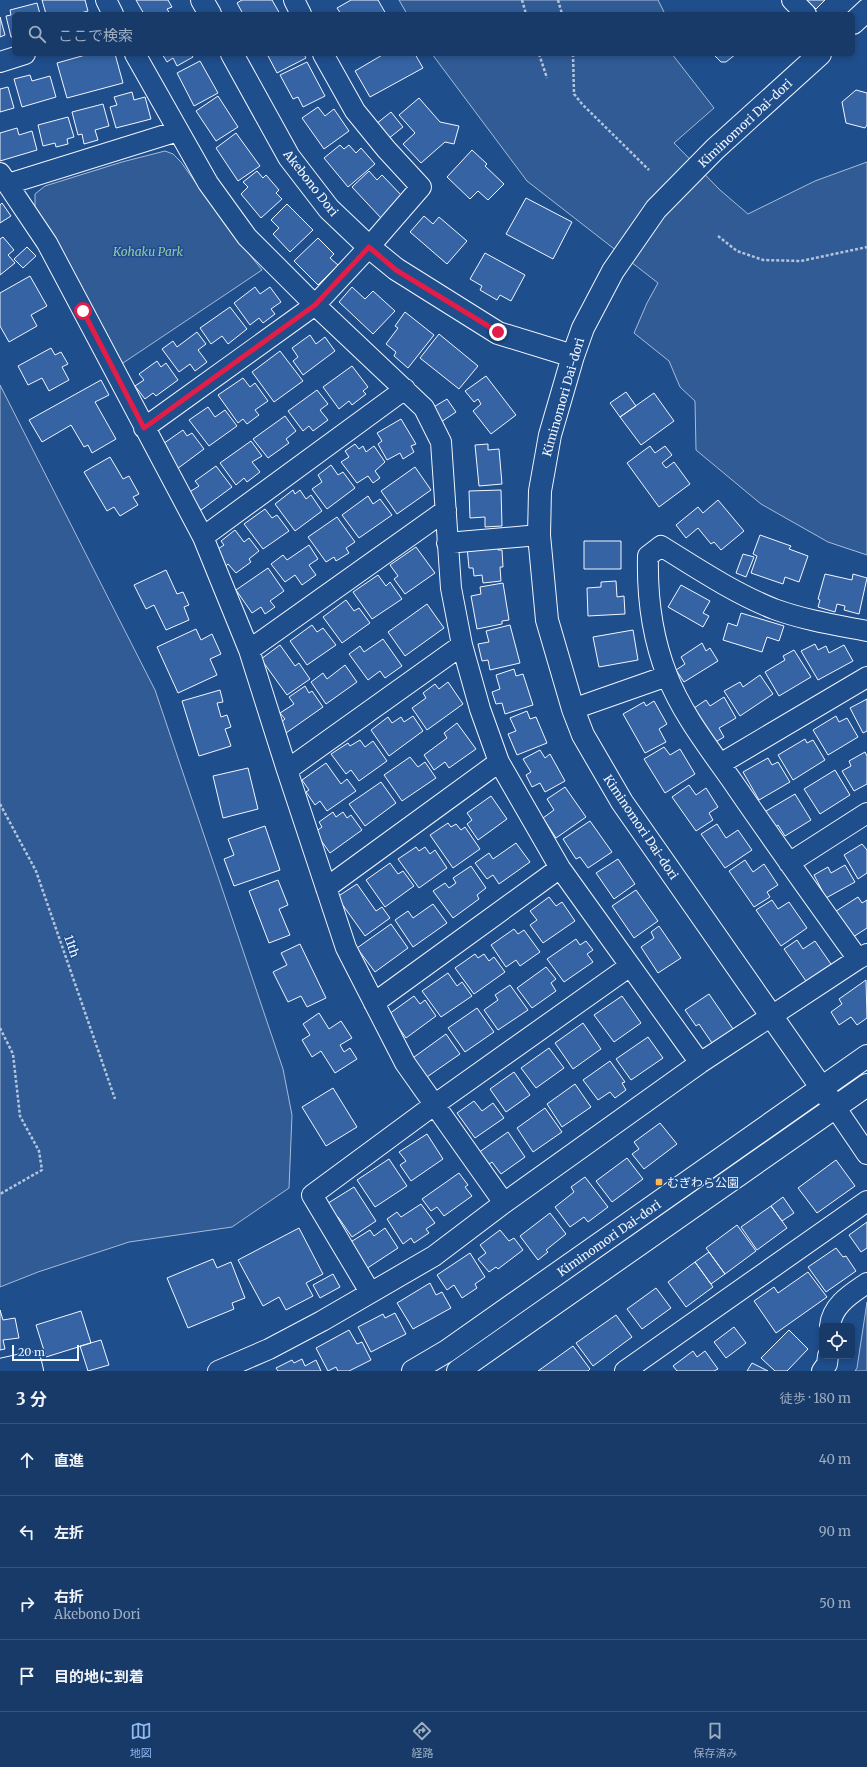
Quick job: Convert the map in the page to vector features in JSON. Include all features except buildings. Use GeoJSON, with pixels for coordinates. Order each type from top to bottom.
{"type":"FeatureCollection","features":[{"type":"Feature","properties":{"kind":"street"},"geometry":{"type":"LineString","coordinates":[[106,0],[112,12]]}},
{"type":"Feature","properties":{"kind":"street"},"geometry":{"type":"LineString","coordinates":[[202,0],[209,12]]}},
{"type":"Feature","properties":{"kind":"street"},"geometry":{"type":"LineString","coordinates":[[294,0],[300,12]]}},
{"type":"Feature","properties":{"kind":"street"},"geometry":{"type":"LineString","coordinates":[[792,0],[804,12]]}},
{"type":"Feature","properties":{"kind":"street"},"geometry":{"type":"LineString","coordinates":[[855,21],[867,10]]}},
{"type":"Feature","properties":{"kind":"street"},"geometry":{"type":"LineString","coordinates":[[0,62],[19,56]]}},
{"type":"Feature","properties":{"kind":"street"},"geometry":{"type":"LineString","coordinates":[[136,56],[208,183],[247,237],[315,305],[424,408],[441,442],[451,588],[462,645],[480,709],[499,762],[560,868],[700,1063]]}},
{"type":"Feature","properties":{"kind":"street","name":"Akebono Dori"},"geometry":{"type":"LineString","coordinates":[[233,56],[289,157],[329,209],[369,247],[396,270],[498,332],[573,356]]}},
{"type":"Feature","properties":{"kind":"street"},"geometry":{"type":"LineString","coordinates":[[144,428],[315,305],[369,247],[421,187],[355,111],[324,56]]}},
{"type":"Feature","properties":{"kind":"street","name":"Kiminomori Dai-dori"},"geometry":{"type":"LineString","coordinates":[[468,1369],[835,1107],[622,802],[583,735],[573,709],[547,620],[539,535],[540,491],[550,435],[573,356],[583,328],[613,271],[656,209],[715,149],[818,56]]}},
{"type":"Feature","properties":{"kind":"street"},"geometry":{"type":"LineString","coordinates":[[178,131],[4,179],[47,243],[203,537],[249,650],[346,948],[405,1063],[504,1203]]}},
{"type":"Feature","properties":{"kind":"street"},"geometry":{"type":"LineString","coordinates":[[203,537],[405,389]]}},
{"type":"Feature","properties":{"kind":"street"},"geometry":{"type":"LineString","coordinates":[[249,650],[446,510]]}},
{"type":"Feature","properties":{"kind":"street"},"geometry":{"type":"LineString","coordinates":[[447,543],[539,535]]}},
{"type":"Feature","properties":{"kind":"street"},"geometry":{"type":"LineString","coordinates":[[218,1371],[270,1349],[322,1321],[434,1256],[504,1203],[700,1063],[862,957],[789,863],[720,764],[692,722],[667,676],[651,616],[648,584],[648,556],[661,546],[733,590],[774,609],[815,621],[867,631]]}},
{"type":"Feature","properties":{"kind":"street"},"geometry":{"type":"LineString","coordinates":[[287,770],[462,645]]}},
{"type":"Feature","properties":{"kind":"street"},"geometry":{"type":"LineString","coordinates":[[573,709],[667,676]]}},
{"type":"Feature","properties":{"kind":"street"},"geometry":{"type":"LineString","coordinates":[[720,764],[867,677]]}},
{"type":"Feature","properties":{"kind":"street"},"geometry":{"type":"LineString","coordinates":[[326,888],[499,762]]}},
{"type":"Feature","properties":{"kind":"street"},"geometry":{"type":"LineString","coordinates":[[789,863],[867,813]]}},
{"type":"Feature","properties":{"kind":"street"},"geometry":{"type":"LineString","coordinates":[[374,1003],[560,868]]}},
{"type":"Feature","properties":{"kind":"street"},"geometry":{"type":"LineString","coordinates":[[370,1292],[312,1195],[434,1105],[630,966]]}},
{"type":"Feature","properties":{"kind":"street"},"geometry":{"type":"LineString","coordinates":[[822,1088],[867,1056]]}},
{"type":"Feature","properties":{"kind":"street"},"geometry":{"type":"LineString","coordinates":[[867,1085],[835,1107],[867,1154]]}},
{"type":"Feature","properties":{"kind":"street","name":"Kiminomori Dai-dori"},"geometry":{"type":"LineString","coordinates":[[413,1371],[453,1347],[822,1088]]}},
{"type":"Feature","properties":{"kind":"street"},"geometry":{"type":"LineString","coordinates":[[624,1371],[867,1201]]}},
{"type":"Feature","properties":{"kind":"street"},"geometry":{"type":"LineString","coordinates":[[830,1323],[831,1319],[841,1301],[867,1283]]}},
{"type":"Feature","properties":{"kind":"street"},"geometry":{"type":"LineString","coordinates":[[822,1371],[827,1364],[828,1359]]}},
{"type":"Feature","properties":{"kind":"street"},"geometry":{"type":"LineString","coordinates":[[0,1369],[31,1362],[33,1371]]}},
{"type":"Feature","properties":{"kind":"path"},"geometry":{"type":"LineString","coordinates":[[522,0],[525,12]]}},
{"type":"Feature","properties":{"kind":"path"},"geometry":{"type":"LineString","coordinates":[[558,0],[561,12]]}},
{"type":"Feature","properties":{"kind":"path"},"geometry":{"type":"LineString","coordinates":[[540,56],[547,78]]}},
{"type":"Feature","properties":{"kind":"path"},"geometry":{"type":"LineString","coordinates":[[573,56],[574,94],[582,104],[649,170]]}},
{"type":"Feature","properties":{"kind":"path"},"geometry":{"type":"LineString","coordinates":[[718,236],[738,252],[763,260],[801,261],[867,247]]}},
{"type":"Feature","properties":{"kind":"path","name":"11th"},"geometry":{"type":"LineString","coordinates":[[0,804],[36,871],[115,1099]]}},
{"type":"Feature","properties":{"kind":"path"},"geometry":{"type":"LineString","coordinates":[[0,1028],[13,1054],[20,1116],[39,1151],[42,1170],[0,1194]]}},
{"type":"Feature","properties":{"kind":"shaded area"},"geometry":{"type":"Polygon","coordinates":[[[399,0],[658,0],[664,12],[406,12],[399,0]]]}},
{"type":"Feature","properties":{"kind":"shaded area"},"geometry":{"type":"Polygon","coordinates":[[[433,56],[674,56],[714,108],[674,143],[720,190],[748,214],[815,181],[867,162],[867,555],[828,542],[761,504],[696,450],[695,401],[680,387],[669,361],[634,333],[647,303],[658,283],[527,181],[433,56]]]}},
{"type":"Feature","properties":{"kind":"shaded area","name":"Kohaku Park"},"geometry":{"type":"Polygon","coordinates":[[[165,151],[173,154],[181,162],[225,224],[262,270],[120,365],[35,211],[35,194],[45,186],[122,162],[165,151]]]}},
{"type":"Feature","properties":{"kind":"shaded area"},"geometry":{"type":"Polygon","coordinates":[[[0,385],[155,690],[283,1069],[292,1115],[289,1188],[232,1227],[129,1242],[38,1272],[0,1287],[0,385]]]}},
{"type":"Feature","properties":{"kind":"shaded area"},"geometry":{"type":"Polygon","coordinates":[[[867,1302],[867,1371],[855,1371],[857,1368],[867,1302]]]}},
{"type":"Feature","properties":{"kind":"place","name":"むぎわら公園"},"geometry":{"type":"Point","coordinates":[659,1182]}},
{"type":"Feature","properties":{"kind":"route"},"geometry":{"type":"LineString","coordinates":[[83,311],[144,428],[315,305],[369,247],[396,270],[498,332]]}}]}
